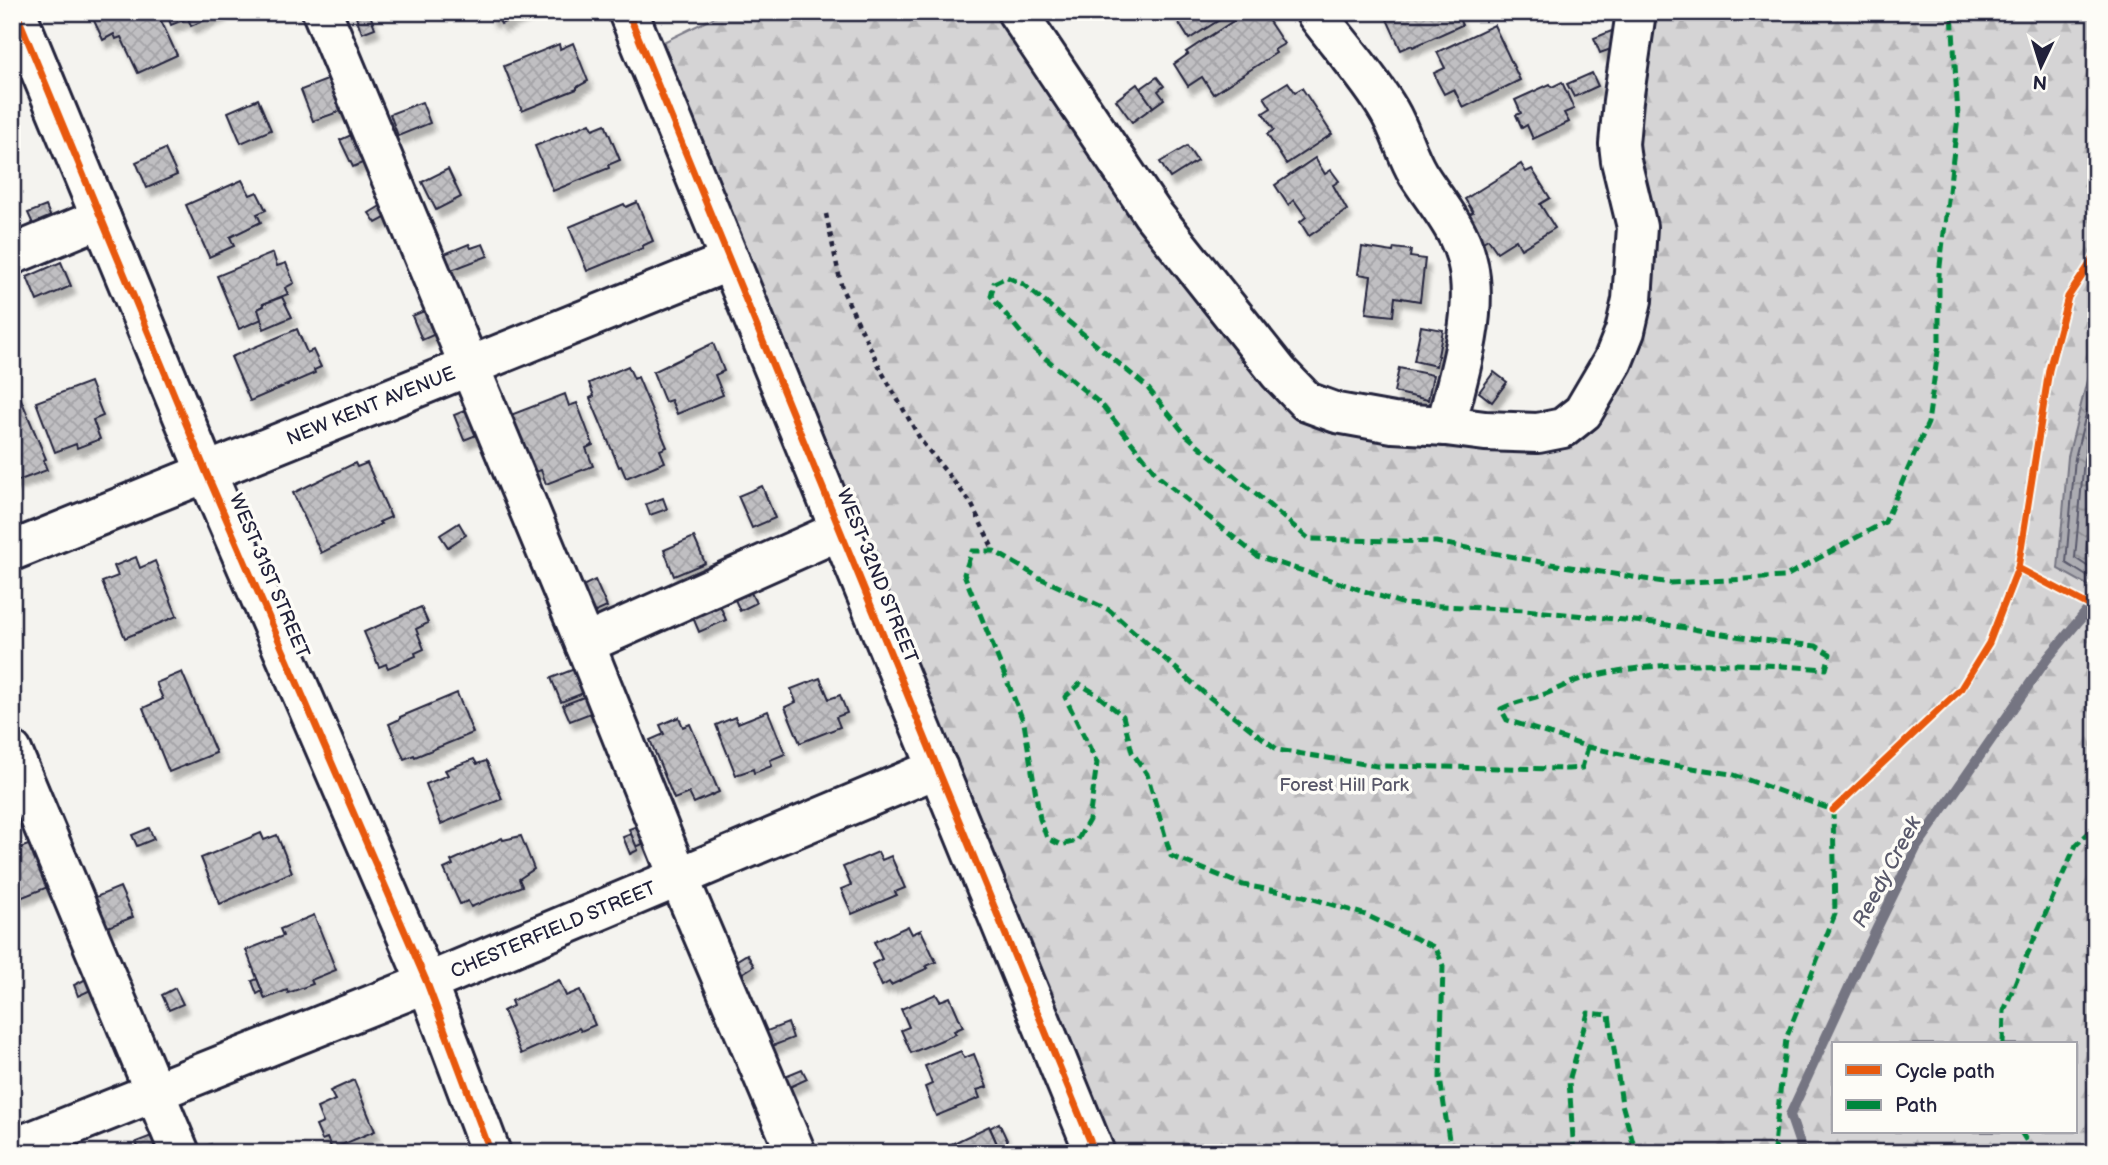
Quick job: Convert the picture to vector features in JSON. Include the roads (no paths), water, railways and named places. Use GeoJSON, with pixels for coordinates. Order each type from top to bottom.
{"type":"FeatureCollection","features":[{"type":"Feature","properties":{"kind":"street","name":"WEST 31ST STREET"},"geometry":{"type":"LineString","coordinates":[[16,12],[206,472],[427,983],[491,1153]]}},
{"type":"Feature","properties":{"kind":"street"},"geometry":{"type":"LineString","coordinates":[[322,12],[585,644],[678,878],[796,1153]]}},
{"type":"Feature","properties":{"kind":"street","name":"WEST 32ND STREET"},"geometry":{"type":"LineString","coordinates":[[628,12],[1095,1153]]}},
{"type":"Feature","properties":{"kind":"street"},"geometry":{"type":"LineString","coordinates":[[1017,12],[1152,213],[1298,393],[1315,406],[1337,414],[1393,424],[1526,432],[1552,432],[1563,428],[1583,412],[1613,361],[1627,321],[1637,227],[1619,144],[1636,12]]}},
{"type":"Feature","properties":{"kind":"street"},"geometry":{"type":"LineString","coordinates":[[1315,12],[1388,109],[1418,173],[1458,235],[1470,278],[1468,324],[1446,426]]}},
{"type":"Feature","properties":{"kind":"street"},"geometry":{"type":"LineString","coordinates":[[12,255],[101,218]]}},
{"type":"Feature","properties":{"kind":"street","name":"NEW KENT AVENUE"},"geometry":{"type":"LineString","coordinates":[[12,551],[730,261]]}},
{"type":"Feature","properties":{"kind":"street"},"geometry":{"type":"LineString","coordinates":[[585,644],[841,530]]}},
{"type":"Feature","properties":{"kind":"street"},"geometry":{"type":"LineString","coordinates":[[12,751],[180,1153]]}},
{"type":"Feature","properties":{"kind":"street","name":"CHESTERFIELD STREET"},"geometry":{"type":"LineString","coordinates":[[12,1149],[427,983],[939,768]]}},
{"type":"Feature","properties":{"kind":"water"},"geometry":{"type":"Polygon","coordinates":[[[2096,344],[2096,590],[2058,569],[2068,457],[2096,344]]]}},
{"type":"Feature","properties":{"kind":"waterway","name":"Reedy Creek"},"geometry":{"type":"LineString","coordinates":[[1803,1153],[1790,1115],[1916,848],[2047,659],[2096,600]]}},
{"type":"Feature","properties":{"kind":"park label","name":"Forest Hill Park"},"geometry":{"type":"Point","coordinates":[1344,785]}}]}
